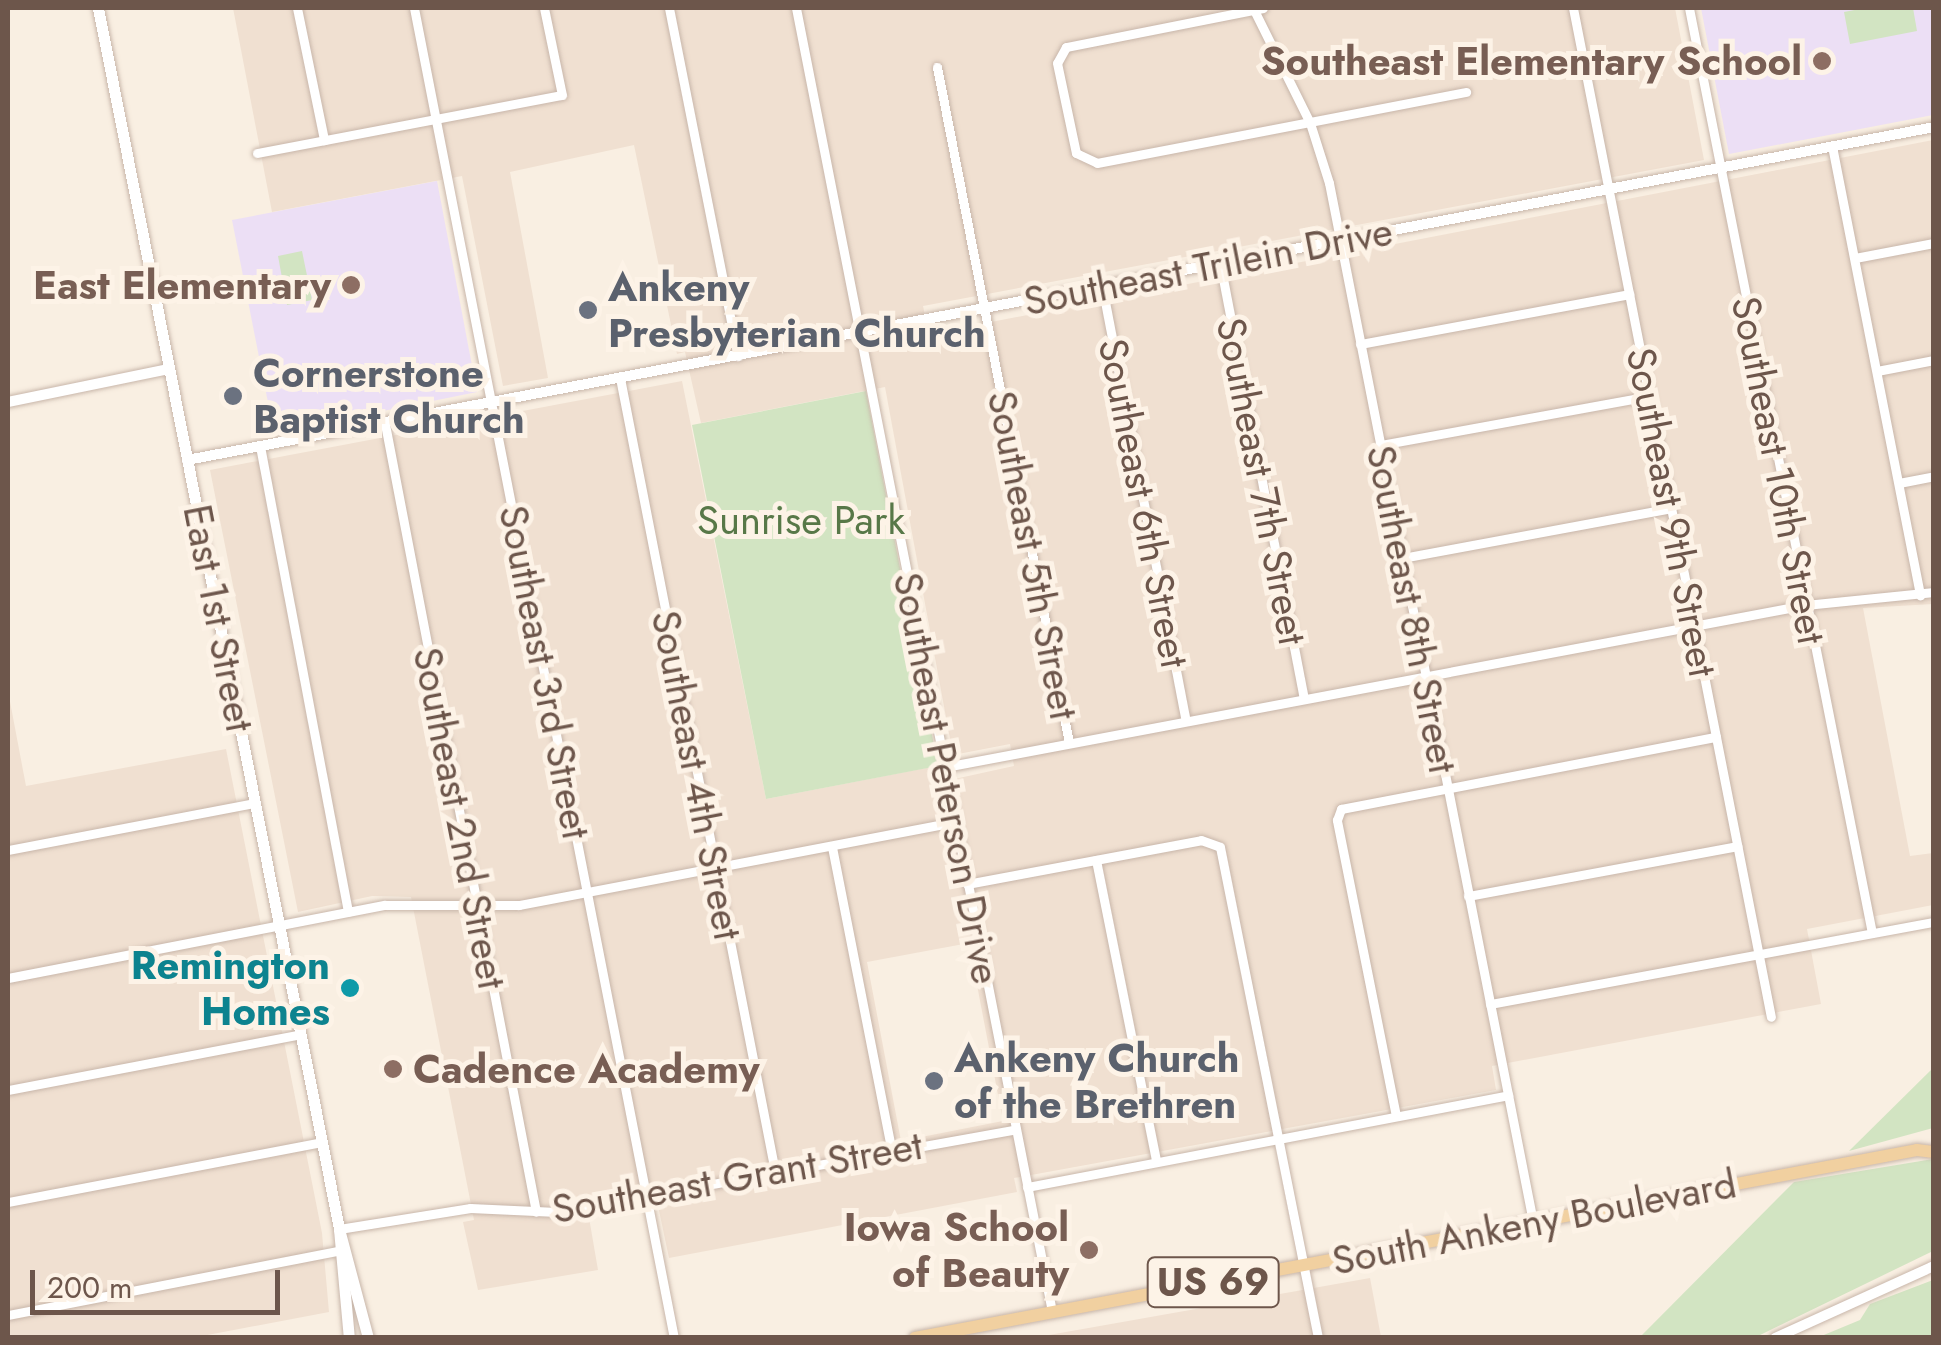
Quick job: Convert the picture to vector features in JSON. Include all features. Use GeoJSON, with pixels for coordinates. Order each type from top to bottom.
{"type":"FeatureCollection","features":[{"type":"Feature","properties":{"kind":"main road","name":"East 1st Street"},"geometry":{"type":"LineString","coordinates":[[98,8],[322,1142],[368,1338]]}},
{"type":"Feature","properties":{"kind":"main road","name":"South Ankeny Boulevard"},"geometry":{"type":"LineString","coordinates":[[1916,1150],[1934,1140]]}},
{"type":"Feature","properties":{"kind":"main road","name":"South Ankeny Boulevard"},"geometry":{"type":"LineString","coordinates":[[916,1338],[1916,1150],[1934,1152]]}},
{"type":"Feature","properties":{"kind":"main road","name":"East 1st Street"},"geometry":{"type":"LineString","coordinates":[[340,1229],[336,1251],[349,1338]]}},
{"type":"Feature","properties":{"kind":"street"},"geometry":{"type":"LineString","coordinates":[[297,8],[324,140]]}},
{"type":"Feature","properties":{"kind":"street","name":"Southeast 3rd Street"},"geometry":{"type":"LineString","coordinates":[[414,8],[674,1338]]}},
{"type":"Feature","properties":{"kind":"street"},"geometry":{"type":"LineString","coordinates":[[257,153],[562,96],[544,8]]}},
{"type":"Feature","properties":{"kind":"street"},"geometry":{"type":"LineString","coordinates":[[669,8],[738,356]]}},
{"type":"Feature","properties":{"kind":"street","name":"Southeast Peterson Drive"},"geometry":{"type":"LineString","coordinates":[[796,8],[1052,1312]]}},
{"type":"Feature","properties":{"kind":"street"},"geometry":{"type":"LineString","coordinates":[[1257,8],[1066,47],[1057,63],[1074,150],[1097,163],[1466,92]]}},
{"type":"Feature","properties":{"kind":"street","name":"Southeast 8th Street"},"geometry":{"type":"LineString","coordinates":[[1257,8],[1310,122],[1340,240],[1533,1222]]}},
{"type":"Feature","properties":{"kind":"street","name":"Southeast 9th Street"},"geometry":{"type":"LineString","coordinates":[[1572,8],[1771,1017]]}},
{"type":"Feature","properties":{"kind":"street","name":"Southeast 10th Street"},"geometry":{"type":"LineString","coordinates":[[1689,8],[1872,932]]}},
{"type":"Feature","properties":{"kind":"street","name":"Southeast 5th Street"},"geometry":{"type":"LineString","coordinates":[[937,67],[1069,743]]}},
{"type":"Feature","properties":{"kind":"street","name":"Southeast Trilein Drive"},"geometry":{"type":"LineString","coordinates":[[187,460],[1934,126]]}},
{"type":"Feature","properties":{"kind":"street"},"geometry":{"type":"LineString","coordinates":[[1832,146],[1920,595]]}},
{"type":"Feature","properties":{"kind":"street"},"geometry":{"type":"LineString","coordinates":[[1854,258],[1934,243]]}},
{"type":"Feature","properties":{"kind":"street","name":"Southeast 7th Street"},"geometry":{"type":"LineString","coordinates":[[1220,263],[1304,698]]}},
{"type":"Feature","properties":{"kind":"street","name":"Southeast 6th Street"},"geometry":{"type":"LineString","coordinates":[[1102,286],[1186,721]]}},
{"type":"Feature","properties":{"kind":"street"},"geometry":{"type":"LineString","coordinates":[[1360,344],[1629,294]]}},
{"type":"Feature","properties":{"kind":"street"},"geometry":{"type":"LineString","coordinates":[[1877,371],[1934,360]]}},
{"type":"Feature","properties":{"kind":"street"},"geometry":{"type":"LineString","coordinates":[[8,402],[170,369]]}},
{"type":"Feature","properties":{"kind":"street","name":"Southeast 4th Street"},"geometry":{"type":"LineString","coordinates":[[620,378],[776,1172]]}},
{"type":"Feature","properties":{"kind":"street"},"geometry":{"type":"LineString","coordinates":[[1380,445],[1649,396]]}},
{"type":"Feature","properties":{"kind":"street","name":"Southeast 2nd Street"},"geometry":{"type":"LineString","coordinates":[[384,424],[536,1212]]}},
{"type":"Feature","properties":{"kind":"street"},"geometry":{"type":"LineString","coordinates":[[260,446],[348,912]]}},
{"type":"Feature","properties":{"kind":"street"},"geometry":{"type":"LineString","coordinates":[[1899,484],[1934,476]]}},
{"type":"Feature","properties":{"kind":"street"},"geometry":{"type":"LineString","coordinates":[[1402,558],[1671,508]]}},
{"type":"Feature","properties":{"kind":"street"},"geometry":{"type":"LineString","coordinates":[[944,767],[1806,606],[1934,592]]}},
{"type":"Feature","properties":{"kind":"street"},"geometry":{"type":"LineString","coordinates":[[1396,1116],[1337,820],[1346,806],[1716,737]]}},
{"type":"Feature","properties":{"kind":"street"},"geometry":{"type":"LineString","coordinates":[[8,850],[255,803]]}},
{"type":"Feature","properties":{"kind":"street"},"geometry":{"type":"LineString","coordinates":[[8,978],[348,912],[410,902],[477,908],[586,892],[955,822]]}},
{"type":"Feature","properties":{"kind":"street"},"geometry":{"type":"LineString","coordinates":[[968,884],[1208,840],[1222,852],[1318,1338]]}},
{"type":"Feature","properties":{"kind":"street"},"geometry":{"type":"LineString","coordinates":[[1468,896],[1738,846]]}},
{"type":"Feature","properties":{"kind":"street"},"geometry":{"type":"LineString","coordinates":[[832,847],[892,1152]]}},
{"type":"Feature","properties":{"kind":"street"},"geometry":{"type":"LineString","coordinates":[[1096,860],[1156,1160]]}},
{"type":"Feature","properties":{"kind":"street"},"geometry":{"type":"LineString","coordinates":[[1490,1004],[1934,922]]}},
{"type":"Feature","properties":{"kind":"street"},"geometry":{"type":"LineString","coordinates":[[8,1090],[301,1034]]}},
{"type":"Feature","properties":{"kind":"street"},"geometry":{"type":"LineString","coordinates":[[1027,1187],[1508,1096]]}},
{"type":"Feature","properties":{"kind":"street","name":"Southeast Grant Street"},"geometry":{"type":"LineString","coordinates":[[340,1229],[470,1208],[536,1212],[646,1196],[1016,1129]]}},
{"type":"Feature","properties":{"kind":"street"},"geometry":{"type":"LineString","coordinates":[[8,1202],[322,1142]]}},
{"type":"Feature","properties":{"kind":"street"},"geometry":{"type":"LineString","coordinates":[[8,1316],[336,1251]]}},
{"type":"Feature","properties":{"kind":"street"},"geometry":{"type":"LineString","coordinates":[[1775,1338],[1934,1266]]}},
{"type":"Feature","properties":{"kind":"shaded area"},"geometry":{"type":"Polygon","coordinates":[[[233,8],[1675,8],[1704,160],[923,306],[929,334],[1933,140],[1933,604],[1863,608],[1910,856],[1933,853],[1933,905],[1807,929],[1821,1004],[1492,1066],[1496,1090],[1014,1178],[1017,1192],[669,1258],[654,1187],[586,1200],[598,1270],[478,1290],[463,1222],[474,1220],[411,897],[372,896],[298,912],[210,470],[682,381],[766,799],[931,767],[936,783],[1014,766],[1010,744],[953,755],[885,387],[701,423],[685,352],[677,354],[634,145],[510,172],[548,378],[503,386],[462,176],[272,212],[233,8]],[[969,943],[867,962],[901,1141],[1003,1121],[969,943]]]}},
{"type":"Feature","properties":{"kind":"shaded area","name":"Southeast Elementary School"},"geometry":{"type":"Polygon","coordinates":[[[1701,8],[1933,8],[1933,115],[1729,154],[1701,8]]]}},
{"type":"Feature","properties":{"kind":"shaded area","name":"East Elementary"},"geometry":{"type":"Polygon","coordinates":[[[437,181],[477,392],[274,433],[232,220],[437,181]]]}},
{"type":"Feature","properties":{"kind":"shaded area"},"geometry":{"type":"Polygon","coordinates":[[[8,691],[26,786],[226,749],[322,1233],[329,1312],[197,1337],[8,1337],[8,691]]]}},
{"type":"Feature","properties":{"kind":"shaded area"},"geometry":{"type":"Polygon","coordinates":[[[1370,1278],[1381,1337],[1032,1338],[1370,1278]]]}},
{"type":"Feature","properties":{"kind":"green space"},"geometry":{"type":"Polygon","coordinates":[[[1913,8],[1917,31],[1850,44],[1844,12],[1913,8]]]}},
{"type":"Feature","properties":{"kind":"green space"},"geometry":{"type":"Polygon","coordinates":[[[302,251],[312,300],[287,305],[278,256],[302,251]]]}},
{"type":"Feature","properties":{"kind":"green space","name":"Sunrise Park"},"geometry":{"type":"Polygon","coordinates":[[[866,391],[938,766],[766,799],[692,425],[866,391]]]}},
{"type":"Feature","properties":{"kind":"green space"},"geometry":{"type":"Polygon","coordinates":[[[1933,1068],[1933,1128],[1849,1151],[1933,1068]]]}},
{"type":"Feature","properties":{"kind":"green space"},"geometry":{"type":"Polygon","coordinates":[[[1933,1159],[1933,1251],[1756,1337],[1640,1337],[1794,1182],[1933,1159]]]}},
{"type":"Feature","properties":{"kind":"green space"},"geometry":{"type":"Polygon","coordinates":[[[1933,1280],[1933,1337],[1819,1337],[1860,1320],[1870,1304],[1933,1280]]]}},
{"type":"Feature","properties":{"kind":"place","name":"Southeast Elementary School"},"geometry":{"type":"Point","coordinates":[1822,61]}},
{"type":"Feature","properties":{"kind":"place","name":"East Elementary"},"geometry":{"type":"Point","coordinates":[351,285]}},
{"type":"Feature","properties":{"kind":"place","name":"Ankeny Presbyterian Church"},"geometry":{"type":"Point","coordinates":[588,310]}},
{"type":"Feature","properties":{"kind":"place","name":"Cornerstone Baptist Church"},"geometry":{"type":"Point","coordinates":[233,396]}},
{"type":"Feature","properties":{"kind":"place","name":"Remington Homes"},"geometry":{"type":"Point","coordinates":[350,988]}},
{"type":"Feature","properties":{"kind":"place","name":"Cadence Academy"},"geometry":{"type":"Point","coordinates":[393,1069]}},
{"type":"Feature","properties":{"kind":"place","name":"Ankeny Church of the Brethren"},"geometry":{"type":"Point","coordinates":[934,1081]}},
{"type":"Feature","properties":{"kind":"place","name":"Iowa School of Beauty"},"geometry":{"type":"Point","coordinates":[1089,1250]}}]}
